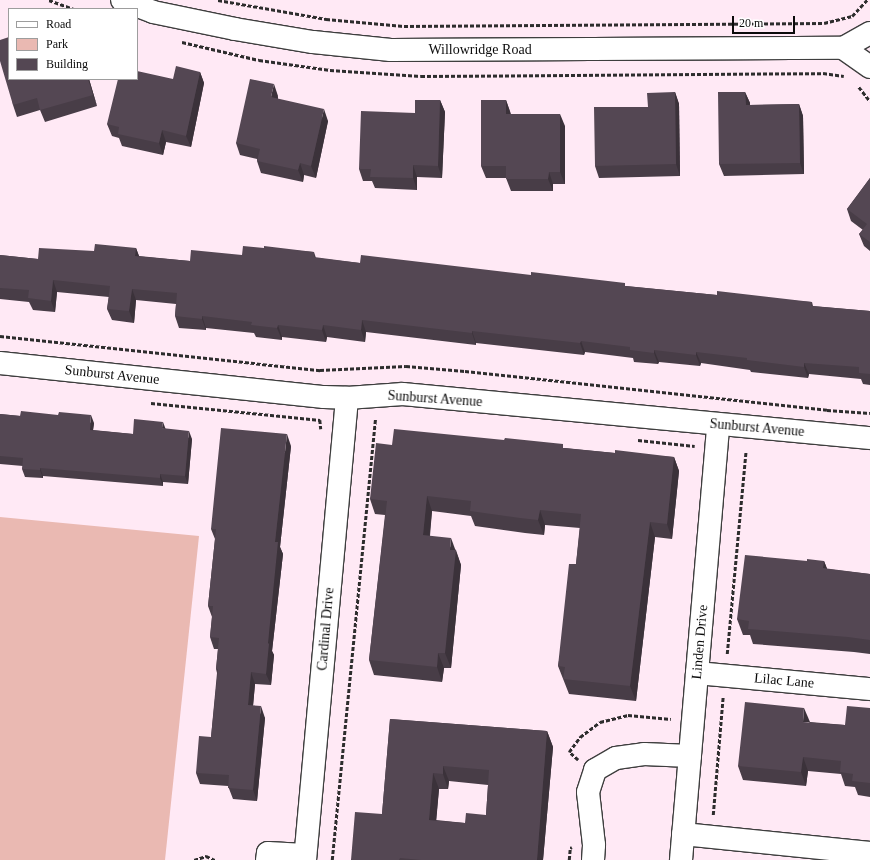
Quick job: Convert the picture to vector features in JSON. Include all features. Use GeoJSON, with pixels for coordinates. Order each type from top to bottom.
{"type":"FeatureCollection","features":[{"type":"Feature","properties":{"kind":"street","name":"Willowridge Road"},"geometry":{"type":"LineString","coordinates":[[122,0],[154,12],[235,29],[313,42],[391,50],[843,48],[870,33]]}},
{"type":"Feature","properties":{"kind":"street"},"geometry":{"type":"LineString","coordinates":[[843,48],[870,68]]}},
{"type":"Feature","properties":{"kind":"street","name":"Sunburst Avenue"},"geometry":{"type":"LineString","coordinates":[[0,363],[324,397],[347,398],[403,394],[718,425],[870,438]]}},
{"type":"Feature","properties":{"kind":"street","name":"Cardinal Drive"},"geometry":{"type":"LineString","coordinates":[[305,858],[347,398]]}},
{"type":"Feature","properties":{"kind":"street","name":"Linden Drive"},"geometry":{"type":"LineString","coordinates":[[681,860],[718,425]]}},
{"type":"Feature","properties":{"kind":"street","name":"Lilac Lane"},"geometry":{"type":"LineString","coordinates":[[697,673],[870,689]]}},
{"type":"Feature","properties":{"kind":"street"},"geometry":{"type":"LineString","coordinates":[[593,860],[594,845],[588,792],[596,770],[616,758],[644,754],[690,756]]}},
{"type":"Feature","properties":{"kind":"street"},"geometry":{"type":"LineString","coordinates":[[683,834],[870,853]]}},
{"type":"Feature","properties":{"kind":"street"},"geometry":{"type":"LineString","coordinates":[[267,860],[268,853],[305,858]]}},
{"type":"Feature","properties":{"kind":"path"},"geometry":{"type":"LineString","coordinates":[[49,0],[71,8]]}},
{"type":"Feature","properties":{"kind":"path"},"geometry":{"type":"LineString","coordinates":[[218,0],[326,19],[404,26],[824,23],[852,16],[867,0]]}},
{"type":"Feature","properties":{"kind":"path"},"geometry":{"type":"LineString","coordinates":[[146,402],[320,420],[321,432]]}},
{"type":"Feature","properties":{"kind":"path"},"geometry":{"type":"LineString","coordinates":[[332,860],[373,419],[380,419]]}},
{"type":"Feature","properties":{"kind":"path"},"geometry":{"type":"LineString","coordinates":[[634,439],[696,446],[695,454]]}},
{"type":"Feature","properties":{"kind":"path"},"geometry":{"type":"LineString","coordinates":[[668,755],[672,711]]}},
{"type":"Feature","properties":{"kind":"path"},"geometry":{"type":"LineString","coordinates":[[194,860],[206,856],[215,860]]}},
{"type":"Feature","properties":{"kind":"green space"},"geometry":{"type":"Polygon","coordinates":[[[0,517],[199,536],[165,860],[0,860],[0,517]]]}},
{"type":"Feature","properties":{"kind":"building"},"geometry":{"type":"Polygon","coordinates":[[[8,37],[8,80],[88,80],[93,95],[40,110],[37,98],[13,105],[0,61],[0,40],[8,37]]]}},
{"type":"Feature","properties":{"kind":"building"},"geometry":{"type":"Polygon","coordinates":[[[176,66],[200,72],[186,136],[162,130],[159,143],[118,134],[119,127],[107,124],[118,80],[138,80],[138,71],[173,79],[176,66]]]}},
{"type":"Feature","properties":{"kind":"building"},"geometry":{"type":"Polygon","coordinates":[[[250,79],[274,84],[271,97],[324,109],[311,166],[300,163],[298,170],[257,161],[260,149],[236,143],[250,79]]]}},
{"type":"Feature","properties":{"kind":"building"},"geometry":{"type":"Polygon","coordinates":[[[675,92],[676,164],[595,166],[594,107],[648,107],[647,93],[675,92]]]}},
{"type":"Feature","properties":{"kind":"building"},"geometry":{"type":"Polygon","coordinates":[[[718,92],[745,92],[746,105],[799,104],[800,163],[719,164],[718,92]]]}},
{"type":"Feature","properties":{"kind":"building"},"geometry":{"type":"Polygon","coordinates":[[[415,100],[440,100],[438,166],[413,165],[413,178],[370,177],[371,169],[359,169],[361,111],[415,113],[415,100]]]}},
{"type":"Feature","properties":{"kind":"building"},"geometry":{"type":"Polygon","coordinates":[[[481,100],[506,100],[506,114],[560,114],[560,172],[549,172],[548,179],[506,179],[506,166],[481,166],[481,100]]]}},
{"type":"Feature","properties":{"kind":"building"},"geometry":{"type":"Polygon","coordinates":[[[870,178],[870,242],[859,234],[867,224],[847,209],[870,178]]]}},
{"type":"Feature","properties":{"kind":"building"},"geometry":{"type":"Polygon","coordinates":[[[95,244],[136,248],[135,256],[190,261],[191,250],[242,255],[243,246],[264,248],[264,246],[314,252],[314,257],[360,263],[361,255],[531,275],[531,272],[625,283],[625,286],[717,295],[717,291],[812,302],[811,306],[870,311],[870,374],[859,373],[859,367],[804,363],[804,367],[696,352],[696,355],[654,350],[654,353],[630,350],[630,347],[581,341],[580,343],[472,331],[472,333],[362,320],[361,330],[323,325],[322,330],[278,325],[277,328],[251,325],[252,322],[202,316],[202,319],[175,316],[177,293],[132,289],[129,311],[107,309],[110,286],[53,280],[51,301],[28,298],[29,290],[0,288],[0,255],[38,259],[39,248],[94,251],[95,244]]]}},
{"type":"Feature","properties":{"kind":"building"},"geometry":{"type":"Polygon","coordinates":[[[21,411],[58,415],[59,412],[91,415],[90,430],[133,434],[134,419],[163,422],[162,428],[189,431],[185,476],[160,474],[160,478],[40,468],[40,470],[22,469],[23,458],[0,456],[0,414],[20,416],[21,411]]]}},
{"type":"Feature","properties":{"kind":"building"},"geometry":{"type":"Polygon","coordinates":[[[221,428],[287,434],[275,542],[278,542],[266,674],[251,672],[248,705],[261,706],[253,790],[228,788],[229,775],[196,773],[199,736],[211,737],[218,669],[216,669],[219,638],[210,637],[213,606],[208,606],[216,529],[211,529],[221,428]]]}},
{"type":"Feature","properties":{"kind":"building"},"geometry":{"type":"Polygon","coordinates":[[[394,429],[504,440],[505,438],[563,444],[563,448],[615,453],[615,450],[674,457],[667,524],[650,522],[630,686],[563,679],[565,667],[558,666],[569,564],[576,564],[581,514],[540,510],[538,520],[520,518],[470,511],[471,501],[427,496],[423,535],[451,538],[450,550],[456,550],[445,653],[438,653],[437,667],[369,660],[387,501],[370,499],[376,443],[392,445],[394,429]]]}},
{"type":"Feature","properties":{"kind":"building"},"geometry":{"type":"Polygon","coordinates":[[[745,555],[807,561],[807,559],[824,561],[823,568],[870,574],[870,640],[748,629],[749,621],[737,619],[745,555]]]}},
{"type":"Feature","properties":{"kind":"building"},"geometry":{"type":"Polygon","coordinates":[[[745,702],[804,708],[803,722],[845,725],[847,706],[870,708],[870,783],[852,781],[853,774],[840,772],[841,761],[803,757],[801,772],[738,766],[745,702]]]}},
{"type":"Feature","properties":{"kind":"building"},"geometry":{"type":"Polygon","coordinates":[[[390,719],[547,731],[537,860],[421,860],[400,858],[399,860],[351,860],[355,812],[382,814],[390,719]],[[443,766],[443,774],[433,773],[429,820],[465,823],[466,813],[486,815],[489,770],[443,766]]]}}]}
